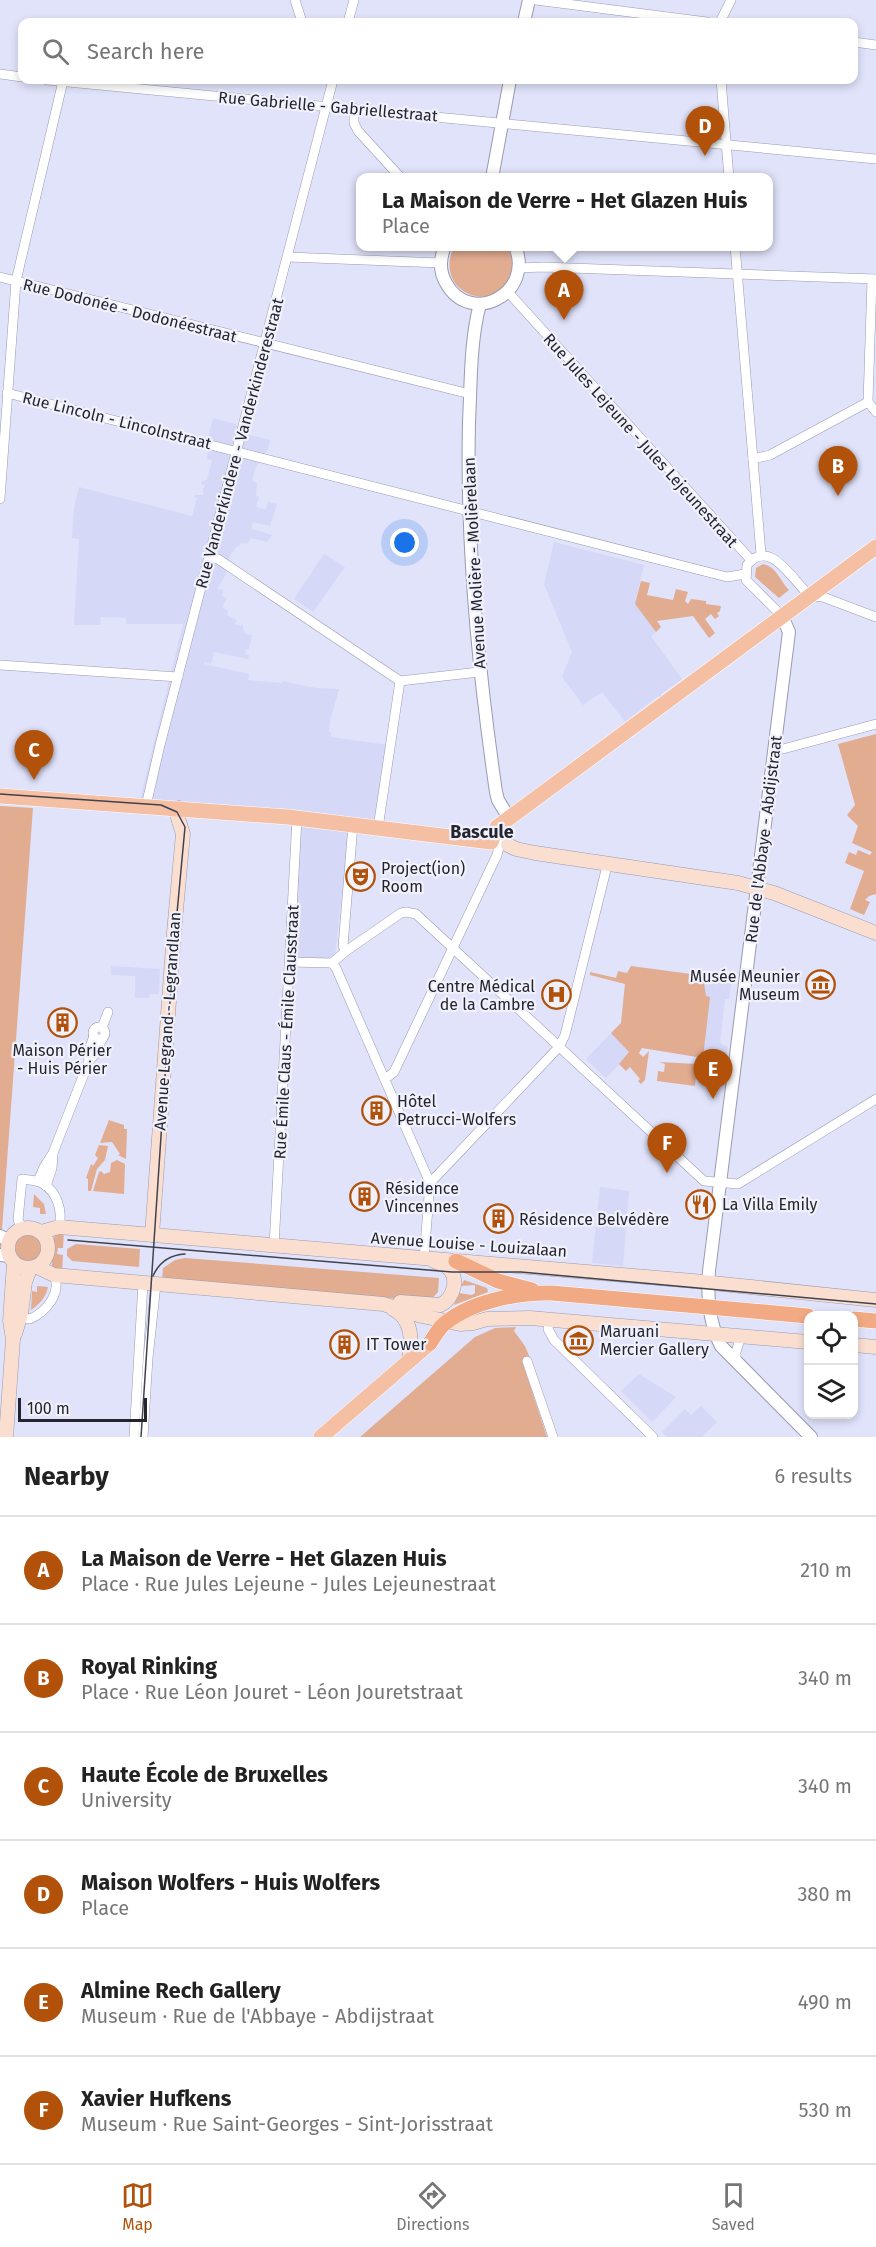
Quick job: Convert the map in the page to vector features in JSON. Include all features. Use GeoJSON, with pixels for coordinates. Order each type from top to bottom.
{"type":"FeatureCollection","features":[{"type":"Feature","properties":{"kind":"highway"},"geometry":{"type":"LineString","coordinates":[[456,1261],[498,1281],[541,1293]]}},
{"type":"Feature","properties":{"kind":"highway"},"geometry":{"type":"LineString","coordinates":[[430,1343],[467,1311],[526,1293],[710,1310],[804,1322]]}},
{"type":"Feature","properties":{"kind":"highway"},"geometry":{"type":"LineString","coordinates":[[454,1323],[530,1301],[804,1316]]}},
{"type":"Feature","properties":{"kind":"highway"},"geometry":{"type":"LineString","coordinates":[[858,1320],[876,1322]]}},
{"type":"Feature","properties":{"kind":"highway"},"geometry":{"type":"LineString","coordinates":[[858,1327],[876,1329]]}},
{"type":"Feature","properties":{"kind":"main road"},"geometry":{"type":"LineString","coordinates":[[500,843],[497,827],[876,547]]}},
{"type":"Feature","properties":{"kind":"main road"},"geometry":{"type":"LineString","coordinates":[[0,796],[297,818],[500,843],[517,843],[536,848],[544,853],[738,883],[774,893],[876,933]]}},
{"type":"Feature","properties":{"kind":"main road","name":"Avenue Legrand - Legrandlaan"},"geometry":{"type":"LineString","coordinates":[[152,1235],[183,834],[178,818],[179,808]]}},
{"type":"Feature","properties":{"kind":"main road","name":"Avenue Louise - Louizalaan"},"geometry":{"type":"LineString","coordinates":[[41,1232],[59,1227],[681,1280],[876,1300]]}},
{"type":"Feature","properties":{"kind":"main road"},"geometry":{"type":"LineString","coordinates":[[6,1437],[13,1339],[5,1238],[23,1228],[35,1229],[46,1237],[49,1251],[43,1263],[34,1268],[25,1282],[21,1314],[13,1339]]}},
{"type":"Feature","properties":{"kind":"main road"},"geometry":{"type":"LineString","coordinates":[[8,1258],[22,1268],[34,1268],[54,1275],[383,1304],[454,1323],[473,1323],[487,1319],[549,1319],[804,1342]]}},
{"type":"Feature","properties":{"kind":"main road"},"geometry":{"type":"LineString","coordinates":[[383,1304],[395,1302],[441,1305],[446,1303],[454,1286],[453,1276],[447,1266],[427,1259]]}},
{"type":"Feature","properties":{"kind":"main road"},"geometry":{"type":"LineString","coordinates":[[383,1304],[405,1317],[412,1340],[409,1360]]}},
{"type":"Feature","properties":{"kind":"main road"},"geometry":{"type":"LineString","coordinates":[[321,1437],[430,1343]]}},
{"type":"Feature","properties":{"kind":"main road"},"geometry":{"type":"LineString","coordinates":[[858,1345],[876,1347]]}},
{"type":"Feature","properties":{"kind":"street"},"geometry":{"type":"LineString","coordinates":[[295,0],[302,18]]}},
{"type":"Feature","properties":{"kind":"street"},"geometry":{"type":"LineString","coordinates":[[349,18],[354,0]]}},
{"type":"Feature","properties":{"kind":"street"},"geometry":{"type":"LineString","coordinates":[[525,18],[529,0]]}},
{"type":"Feature","properties":{"kind":"street"},"geometry":{"type":"LineString","coordinates":[[536,0],[676,18]]}},
{"type":"Feature","properties":{"kind":"street"},"geometry":{"type":"LineString","coordinates":[[722,18],[731,0]]}},
{"type":"Feature","properties":{"kind":"street"},"geometry":{"type":"LineString","coordinates":[[858,43],[876,45]]}},
{"type":"Feature","properties":{"kind":"street"},"geometry":{"type":"LineString","coordinates":[[0,74],[18,76]]}},
{"type":"Feature","properties":{"kind":"street"},"geometry":{"type":"LineString","coordinates":[[0,499],[16,281],[62,84]]}},
{"type":"Feature","properties":{"kind":"street","name":"Rue Gabrielle - Gabriellestraat"},"geometry":{"type":"LineString","coordinates":[[96,84],[876,159]]}},
{"type":"Feature","properties":{"kind":"street","name":"Rue Vanderkindere - Vanderkinderestraat"},"geometry":{"type":"LineString","coordinates":[[146,806],[332,84]]}},
{"type":"Feature","properties":{"kind":"street"},"geometry":{"type":"LineString","coordinates":[[493,173],[509,84]]}},
{"type":"Feature","properties":{"kind":"street"},"geometry":{"type":"LineString","coordinates":[[721,84],[729,173]]}},
{"type":"Feature","properties":{"kind":"street"},"geometry":{"type":"LineString","coordinates":[[354,108],[354,123],[358,131],[396,173]]}},
{"type":"Feature","properties":{"kind":"street"},"geometry":{"type":"LineString","coordinates":[[444,251],[441,263],[444,280],[454,294],[469,302],[480,304],[495,301],[508,292],[516,281],[519,268],[516,251]]}},
{"type":"Feature","properties":{"kind":"street"},"geometry":{"type":"LineString","coordinates":[[735,251],[761,554]]}},
{"type":"Feature","properties":{"kind":"street"},"geometry":{"type":"LineString","coordinates":[[288,257],[441,263]]}},
{"type":"Feature","properties":{"kind":"street"},"geometry":{"type":"LineString","coordinates":[[519,268],[874,279],[868,402],[876,412]]}},
{"type":"Feature","properties":{"kind":"street","name":"Rue Dodonée - Dodonéestraat"},"geometry":{"type":"LineString","coordinates":[[0,277],[470,394]]}},
{"type":"Feature","properties":{"kind":"street","name":"Rue Jules Lejeune - Jules Lejeunestraat"},"geometry":{"type":"LineString","coordinates":[[508,292],[751,560]]}},
{"type":"Feature","properties":{"kind":"street","name":"Avenue Molière - Molièrelaan"},"geometry":{"type":"LineString","coordinates":[[480,304],[475,325],[470,394],[472,581],[479,672],[498,800],[509,818]]}},
{"type":"Feature","properties":{"kind":"street","name":"Rue Lincoln - Lincolnstraat"},"geometry":{"type":"LineString","coordinates":[[7,393],[727,576],[745,574]]}},
{"type":"Feature","properties":{"kind":"street"},"geometry":{"type":"LineString","coordinates":[[753,459],[770,455],[868,402]]}},
{"type":"Feature","properties":{"kind":"street"},"geometry":{"type":"LineString","coordinates":[[782,616],[746,580],[747,564],[761,554],[773,557],[810,596],[823,597],[876,617]]}},
{"type":"Feature","properties":{"kind":"street"},"geometry":{"type":"LineString","coordinates":[[209,557],[218,559],[400,681],[479,672]]}},
{"type":"Feature","properties":{"kind":"street","name":"Rue de l'Abbaye - Abdijstraat"},"geometry":{"type":"LineString","coordinates":[[715,1334],[710,1310],[709,1284],[789,632],[782,616]]}},
{"type":"Feature","properties":{"kind":"street"},"geometry":{"type":"LineString","coordinates":[[0,665],[178,677]]}},
{"type":"Feature","properties":{"kind":"street"},"geometry":{"type":"LineString","coordinates":[[378,828],[400,681]]}},
{"type":"Feature","properties":{"kind":"street"},"geometry":{"type":"LineString","coordinates":[[776,748],[783,749],[876,724]]}},
{"type":"Feature","properties":{"kind":"street","name":"Rue Émile Claus - Émile Clausstraat"},"geometry":{"type":"LineString","coordinates":[[274,1246],[297,818]]}},
{"type":"Feature","properties":{"kind":"street"},"geometry":{"type":"LineString","coordinates":[[346,951],[343,946],[352,825]]}},
{"type":"Feature","properties":{"kind":"street"},"geometry":{"type":"LineString","coordinates":[[385,1079],[394,1072],[454,950],[493,865],[500,843]]}},
{"type":"Feature","properties":{"kind":"street"},"geometry":{"type":"LineString","coordinates":[[430,1182],[559,1047],[565,1035],[608,862]]}},
{"type":"Feature","properties":{"kind":"street"},"geometry":{"type":"LineString","coordinates":[[291,962],[332,963],[346,951],[406,912],[416,914],[704,1181],[738,1185],[876,1099]]}},
{"type":"Feature","properties":{"kind":"street"},"geometry":{"type":"LineString","coordinates":[[332,963],[430,1182],[427,1259]]}},
{"type":"Feature","properties":{"kind":"street"},"geometry":{"type":"LineString","coordinates":[[42,1183],[44,1167],[53,1153],[89,1061],[88,1052],[98,1037],[95,1029],[102,1028],[108,1012]]}},
{"type":"Feature","properties":{"kind":"street"},"geometry":{"type":"LineString","coordinates":[[23,1228],[18,1220],[22,1179],[42,1183],[53,1193],[58,1203],[59,1227]]}},
{"type":"Feature","properties":{"kind":"street"},"geometry":{"type":"LineString","coordinates":[[21,1314],[26,1319],[30,1319],[48,1307],[56,1290],[54,1275]]}},
{"type":"Feature","properties":{"kind":"street"},"geometry":{"type":"LineString","coordinates":[[134,1437],[150,1283]]}},
{"type":"Feature","properties":{"kind":"street"},"geometry":{"type":"LineString","coordinates":[[143,1437],[150,1283]]}},
{"type":"Feature","properties":{"kind":"street"},"geometry":{"type":"LineString","coordinates":[[549,1319],[548,1329],[554,1340],[652,1437]]}},
{"type":"Feature","properties":{"kind":"street"},"geometry":{"type":"LineString","coordinates":[[715,1334],[721,1346],[811,1437]]}},
{"type":"Feature","properties":{"kind":"street"},"geometry":{"type":"LineString","coordinates":[[736,1361],[741,1336]]}},
{"type":"Feature","properties":{"kind":"street"},"geometry":{"type":"LineString","coordinates":[[527,1361],[553,1437]]}},
{"type":"Feature","properties":{"kind":"shaded area"},"geometry":{"type":"Polygon","coordinates":[[[453,251],[509,251],[512,270],[500,290],[489,296],[478,296],[466,293],[457,286],[451,275],[450,262],[453,251]]]}},
{"type":"Feature","properties":{"kind":"shaded area"},"geometry":{"type":"Polygon","coordinates":[[[213,418],[235,424],[250,435],[270,440],[268,449],[255,469],[252,481],[257,483],[256,496],[259,497],[256,507],[266,509],[268,502],[277,504],[270,526],[253,522],[252,525],[252,529],[272,535],[267,542],[251,538],[247,544],[241,543],[237,546],[230,556],[225,576],[217,589],[223,590],[222,596],[227,598],[222,607],[228,611],[227,615],[237,620],[234,624],[241,626],[242,623],[245,634],[252,635],[249,649],[246,649],[245,654],[249,655],[248,659],[214,652],[211,664],[205,662],[204,664],[249,674],[248,680],[282,683],[282,681],[316,688],[339,689],[330,721],[331,737],[388,745],[374,834],[349,830],[335,956],[326,960],[300,959],[294,953],[301,824],[140,799],[183,624],[126,624],[126,618],[101,617],[100,625],[74,625],[79,539],[72,538],[74,508],[79,487],[192,516],[197,498],[194,497],[203,495],[205,485],[201,482],[207,480],[212,460],[207,459],[213,418]]]}},
{"type":"Feature","properties":{"kind":"shaded area"},"geometry":{"type":"Polygon","coordinates":[[[554,542],[644,565],[635,604],[656,632],[651,636],[682,679],[661,694],[663,697],[658,696],[626,723],[602,692],[583,705],[562,677],[572,652],[544,584],[554,542]]]}},
{"type":"Feature","properties":{"kind":"shaded area"},"geometry":{"type":"Polygon","coordinates":[[[324,554],[345,567],[313,612],[294,599],[324,554]]]}},
{"type":"Feature","properties":{"kind":"shaded area"},"geometry":{"type":"Polygon","coordinates":[[[763,564],[775,571],[789,590],[779,598],[755,577],[756,568],[763,564]]]}},
{"type":"Feature","properties":{"kind":"shaded area"},"geometry":{"type":"Polygon","coordinates":[[[641,581],[650,583],[647,595],[673,600],[676,589],[688,592],[685,601],[688,604],[691,599],[721,606],[717,613],[719,616],[715,619],[711,614],[705,619],[715,633],[709,638],[693,616],[657,621],[661,627],[656,632],[635,604],[641,581]]]}},
{"type":"Feature","properties":{"kind":"shaded area"},"geometry":{"type":"Polygon","coordinates":[[[876,734],[876,894],[865,900],[870,902],[864,915],[850,909],[864,871],[845,863],[849,852],[856,855],[858,850],[870,855],[872,852],[852,843],[858,826],[847,815],[855,805],[838,744],[876,734]]]}},
{"type":"Feature","properties":{"kind":"shaded area"},"geometry":{"type":"Polygon","coordinates":[[[0,806],[33,808],[0,1257],[0,806]]]}},
{"type":"Feature","properties":{"kind":"shaded area"},"geometry":{"type":"Polygon","coordinates":[[[111,966],[160,969],[159,994],[150,994],[149,998],[135,998],[135,976],[111,975],[111,966]]]}},
{"type":"Feature","properties":{"kind":"shaded area"},"geometry":{"type":"Polygon","coordinates":[[[631,966],[732,980],[729,999],[725,999],[720,1043],[728,1047],[726,1061],[635,1047],[606,1078],[586,1059],[621,1023],[625,984],[631,966]]]}},
{"type":"Feature","properties":{"kind":"shaded area"},"geometry":{"type":"Polygon","coordinates":[[[631,966],[713,977],[712,983],[704,983],[706,996],[710,997],[703,1058],[642,1048],[639,1053],[643,1057],[649,1051],[645,1080],[641,1084],[638,1081],[640,1079],[630,1067],[626,1071],[619,1064],[629,1052],[611,1033],[621,1023],[625,984],[590,975],[590,972],[616,978],[618,971],[627,973],[631,966]]]}},
{"type":"Feature","properties":{"kind":"shaded area"},"geometry":{"type":"Polygon","coordinates":[[[659,1062],[697,1064],[695,1086],[657,1081],[658,1071],[664,1072],[665,1064],[659,1062]]]}},
{"type":"Feature","properties":{"kind":"shaded area"},"geometry":{"type":"Polygon","coordinates":[[[109,1120],[124,1125],[124,1129],[127,1129],[126,1159],[118,1155],[120,1154],[112,1142],[100,1143],[109,1120]]]}},
{"type":"Feature","properties":{"kind":"shaded area"},"geometry":{"type":"Polygon","coordinates":[[[99,1145],[108,1146],[105,1160],[97,1169],[91,1191],[88,1191],[88,1179],[86,1178],[91,1164],[93,1166],[98,1158],[95,1155],[99,1145]]]}},
{"type":"Feature","properties":{"kind":"shaded area"},"geometry":{"type":"Polygon","coordinates":[[[117,1160],[125,1164],[124,1194],[93,1191],[99,1172],[104,1174],[110,1172],[111,1163],[117,1160]]]}},
{"type":"Feature","properties":{"kind":"shaded area"},"geometry":{"type":"Polygon","coordinates":[[[600,1187],[629,1191],[623,1266],[592,1263],[600,1187]]]}},
{"type":"Feature","properties":{"kind":"shaded area"},"geometry":{"type":"Polygon","coordinates":[[[34,1194],[44,1204],[46,1214],[40,1214],[40,1208],[33,1207],[34,1194]]]}},
{"type":"Feature","properties":{"kind":"shaded area"},"geometry":{"type":"Polygon","coordinates":[[[64,1230],[63,1248],[58,1248],[57,1254],[63,1255],[62,1273],[52,1267],[52,1261],[55,1233],[64,1230]]]}},
{"type":"Feature","properties":{"kind":"shaded area"},"geometry":{"type":"Polygon","coordinates":[[[28,1235],[37,1239],[41,1248],[37,1257],[28,1261],[19,1257],[15,1248],[19,1239],[28,1235]]]}},
{"type":"Feature","properties":{"kind":"shaded area"},"geometry":{"type":"Polygon","coordinates":[[[76,1244],[140,1249],[139,1267],[72,1261],[67,1256],[67,1249],[76,1244]]]}},
{"type":"Feature","properties":{"kind":"shaded area"},"geometry":{"type":"Polygon","coordinates":[[[185,1258],[439,1278],[438,1292],[430,1301],[162,1281],[163,1268],[175,1260],[185,1258]]]}},
{"type":"Feature","properties":{"kind":"shaded area"},"geometry":{"type":"Polygon","coordinates":[[[464,1280],[487,1288],[488,1292],[454,1305],[459,1293],[472,1295],[475,1293],[475,1285],[461,1286],[464,1280]]]}},
{"type":"Feature","properties":{"kind":"shaded area"},"geometry":{"type":"Polygon","coordinates":[[[37,1286],[48,1287],[42,1300],[31,1310],[32,1291],[37,1292],[37,1286]]]}},
{"type":"Feature","properties":{"kind":"shaded area"},"geometry":{"type":"Polygon","coordinates":[[[516,1327],[514,1331],[525,1346],[530,1358],[522,1361],[547,1437],[360,1437],[475,1337],[495,1328],[516,1327]]]}},
{"type":"Feature","properties":{"kind":"shaded area"},"geometry":{"type":"Polygon","coordinates":[[[639,1374],[676,1397],[652,1422],[621,1391],[639,1374]]]}},
{"type":"Feature","properties":{"kind":"shaded area"},"geometry":{"type":"Polygon","coordinates":[[[701,1406],[717,1422],[702,1437],[667,1437],[662,1432],[685,1409],[691,1415],[701,1406]]]}},
{"type":"Feature","properties":{"kind":"tram line"},"geometry":{"type":"LineString","coordinates":[[0,794],[161,805],[177,812],[185,827],[173,956],[141,1437]]}},
{"type":"Feature","properties":{"kind":"tram line"},"geometry":{"type":"LineString","coordinates":[[68,1240],[452,1272],[521,1272],[876,1304]]}},
{"type":"Feature","properties":{"kind":"tram line"},"geometry":{"type":"LineString","coordinates":[[153,1276],[166,1260],[185,1254]]}},
{"type":"Feature","properties":{"kind":"place","name":"Maison Wolfers - Huis Wolfers"},"geometry":{"type":"Point","coordinates":[705,156]}},
{"type":"Feature","properties":{"kind":"place","name":"La Maison de Verre - Het Glazen Huis"},"geometry":{"type":"Point","coordinates":[564,320]}},
{"type":"Feature","properties":{"kind":"place","name":"Royal Rinking"},"geometry":{"type":"Point","coordinates":[838,496]}},
{"type":"Feature","properties":{"kind":"place","name":"Haute École de Bruxelles"},"geometry":{"type":"Point","coordinates":[34,780]}},
{"type":"Feature","properties":{"kind":"place","name":"Project(ion) Room"},"geometry":{"type":"Point","coordinates":[360,877]}},
{"type":"Feature","properties":{"kind":"place","name":"Musée Meunier Museum"},"geometry":{"type":"Point","coordinates":[821,985]}},
{"type":"Feature","properties":{"kind":"place","name":"Centre Médical de la Cambre"},"geometry":{"type":"Point","coordinates":[556,995]}},
{"type":"Feature","properties":{"kind":"place","name":"Maison Périer - Huis Périer"},"geometry":{"type":"Point","coordinates":[62,1022]}},
{"type":"Feature","properties":{"kind":"place","name":"Almine Rech Gallery"},"geometry":{"type":"Point","coordinates":[713,1099]}},
{"type":"Feature","properties":{"kind":"place","name":"Hôtel Petrucci-Wolfers"},"geometry":{"type":"Point","coordinates":[376,1110]}},
{"type":"Feature","properties":{"kind":"place","name":"Xavier Hufkens"},"geometry":{"type":"Point","coordinates":[667,1173]}},
{"type":"Feature","properties":{"kind":"place","name":"Résidence Vincennes"},"geometry":{"type":"Point","coordinates":[364,1197]}},
{"type":"Feature","properties":{"kind":"place","name":"La Villa Emily"},"geometry":{"type":"Point","coordinates":[701,1204]}},
{"type":"Feature","properties":{"kind":"place","name":"Résidence Belvédère"},"geometry":{"type":"Point","coordinates":[498,1219]}},
{"type":"Feature","properties":{"kind":"place","name":"Maruani Mercier Gallery"},"geometry":{"type":"Point","coordinates":[579,1340]}},
{"type":"Feature","properties":{"kind":"place","name":"IT Tower"},"geometry":{"type":"Point","coordinates":[345,1344]}},
{"type":"Feature","properties":{"kind":"district","name":"Bascule"},"geometry":{"type":"Point","coordinates":[482,832]}}]}
